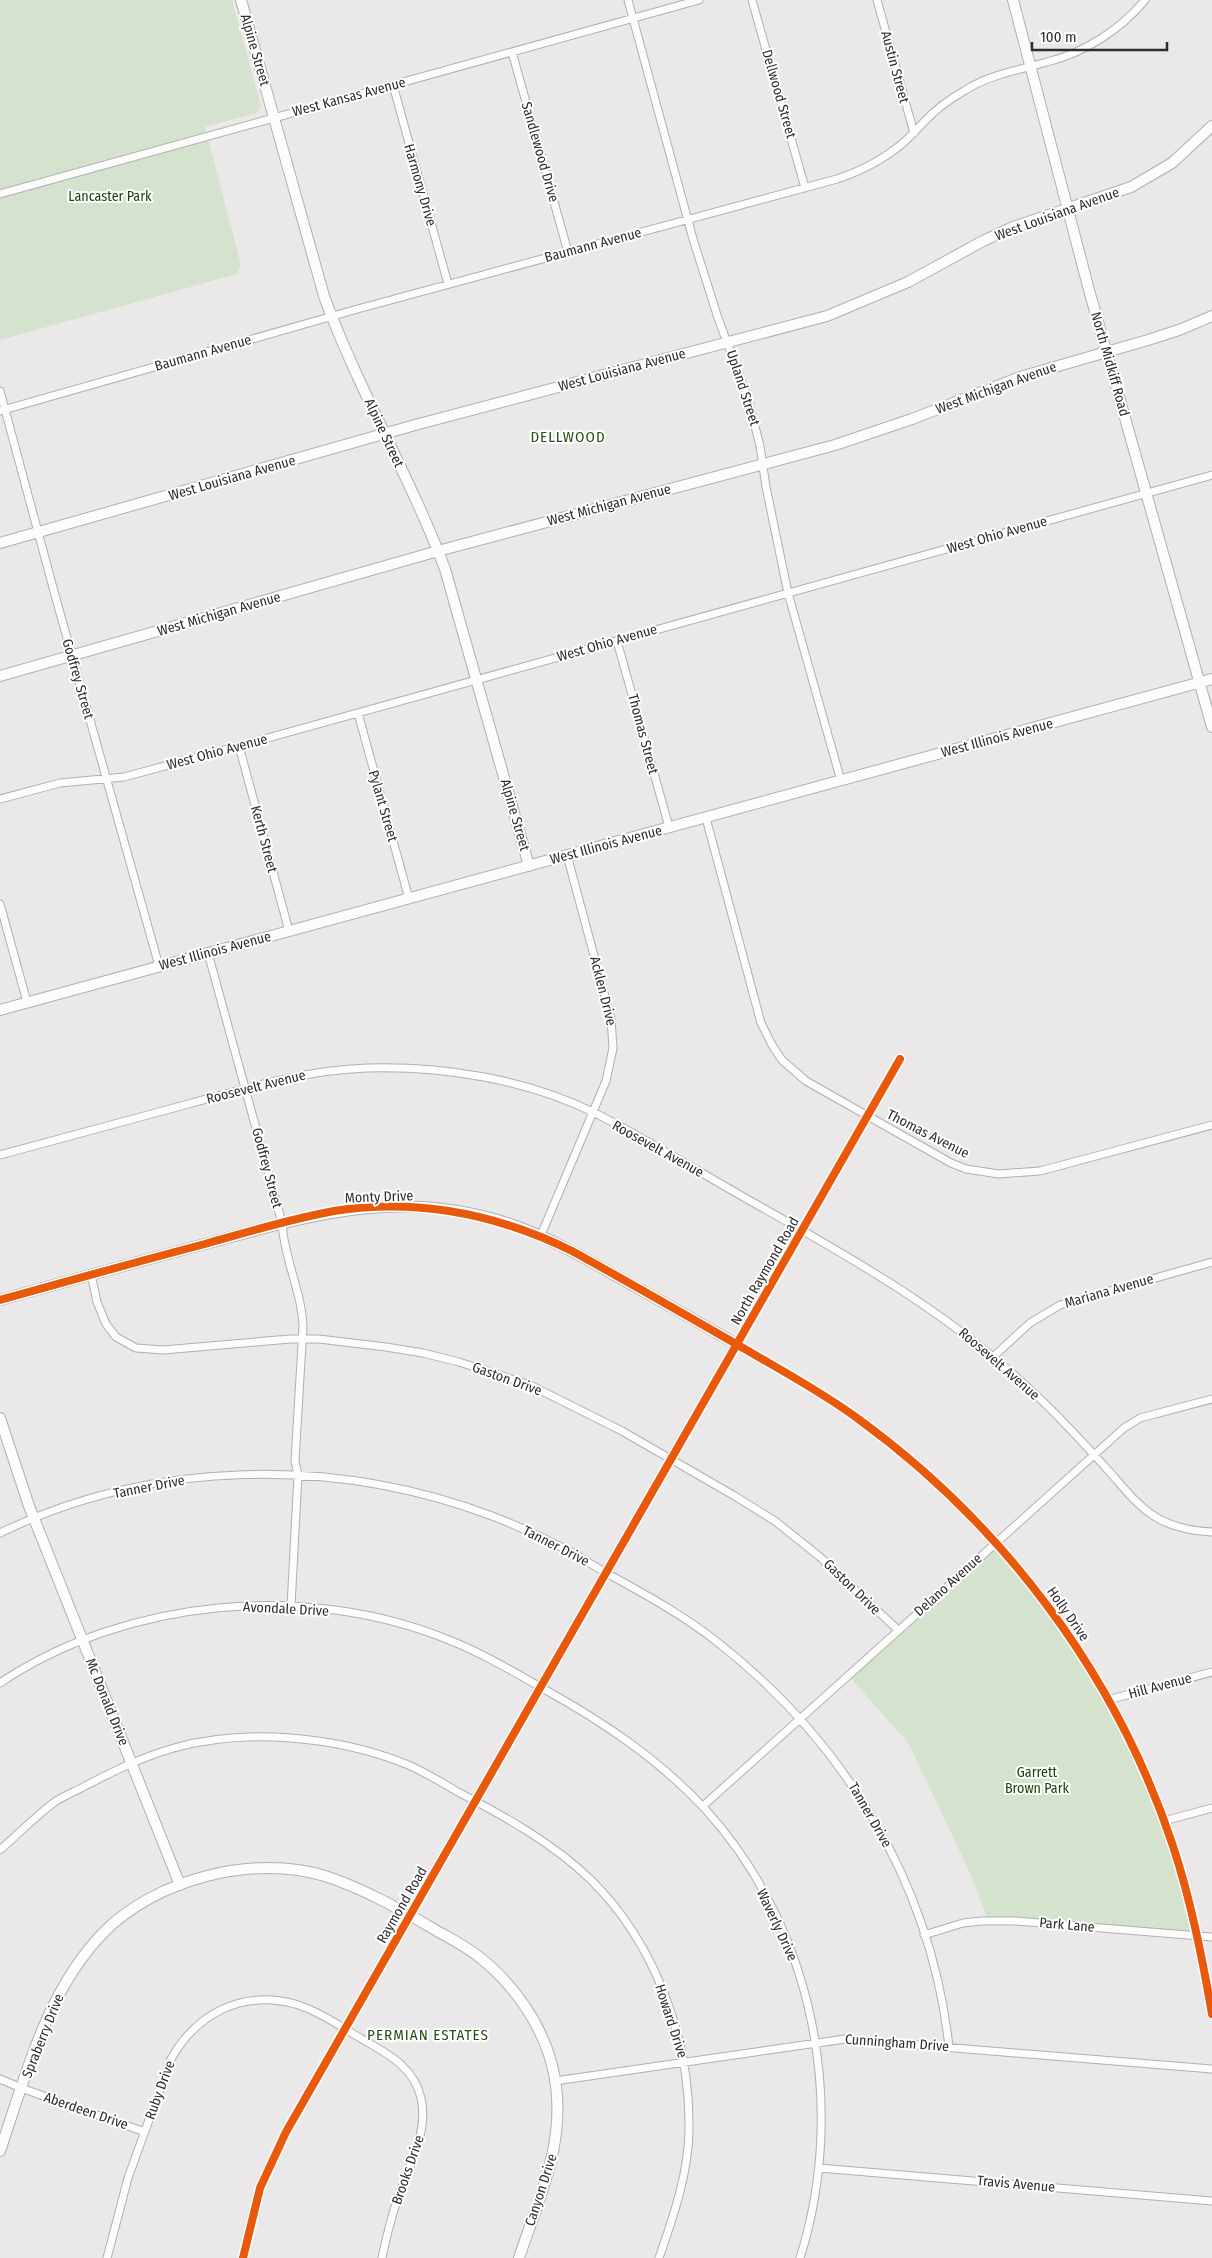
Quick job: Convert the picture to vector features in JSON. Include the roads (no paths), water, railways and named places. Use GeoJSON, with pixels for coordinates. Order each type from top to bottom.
{"type":"FeatureCollection","features":[{"type":"Feature","properties":{"kind":"street","name":"Alpine Street"},"geometry":{"type":"LineString","coordinates":[[241,0],[313,262],[331,317],[438,551],[529,866]]}},
{"type":"Feature","properties":{"kind":"street","name":"Upland Street"},"geometry":{"type":"LineString","coordinates":[[628,0],[688,220],[718,318],[748,399],[763,464],[788,593],[841,781]]}},
{"type":"Feature","properties":{"kind":"street","name":"West Kansas Avenue"},"geometry":{"type":"LineString","coordinates":[[0,194],[699,0]]}},
{"type":"Feature","properties":{"kind":"street","name":"Dellwood Street"},"geometry":{"type":"LineString","coordinates":[[752,0],[805,188]]}},
{"type":"Feature","properties":{"kind":"street","name":"Austin Street"},"geometry":{"type":"LineString","coordinates":[[877,0],[914,133]]}},
{"type":"Feature","properties":{"kind":"street","name":"North Midkiff Road"},"geometry":{"type":"LineString","coordinates":[[1013,0],[1067,209],[1212,727]]}},
{"type":"Feature","properties":{"kind":"street","name":"Baumann Avenue"},"geometry":{"type":"LineString","coordinates":[[3,410],[448,284],[834,180],[866,167],[889,153],[914,133],[936,110],[964,90],[999,75],[1062,57],[1088,46],[1124,22],[1145,0]]}},
{"type":"Feature","properties":{"kind":"street","name":"Sandlewood Drive"},"geometry":{"type":"LineString","coordinates":[[512,52],[568,252]]}},
{"type":"Feature","properties":{"kind":"street","name":"Harmony Drive"},"geometry":{"type":"LineString","coordinates":[[393,85],[448,284]]}},
{"type":"Feature","properties":{"kind":"street","name":"West Louisiana Avenue"},"geometry":{"type":"LineString","coordinates":[[0,543],[415,425],[827,316],[874,298],[930,271],[997,234],[1040,216],[1110,196],[1154,175],[1186,152],[1212,126]]}},
{"type":"Feature","properties":{"kind":"street","name":"West Michigan Avenue"},"geometry":{"type":"LineString","coordinates":[[0,676],[438,551],[861,436],[1020,377],[1179,330],[1212,316]]}},
{"type":"Feature","properties":{"kind":"street","name":"Godfrey Street"},"geometry":{"type":"LineString","coordinates":[[0,391],[3,410],[159,966]]}},
{"type":"Feature","properties":{"kind":"street","name":"West Ohio Avenue"},"geometry":{"type":"LineString","coordinates":[[0,800],[60,783],[124,777],[1212,475]]}},
{"type":"Feature","properties":{"kind":"street","name":"Thomas Street"},"geometry":{"type":"LineString","coordinates":[[617,641],[669,828]]}},
{"type":"Feature","properties":{"kind":"street","name":"West Illinois Avenue"},"geometry":{"type":"LineString","coordinates":[[0,1010],[1212,679]]}},
{"type":"Feature","properties":{"kind":"street","name":"Pylant Street"},"geometry":{"type":"LineString","coordinates":[[358,713],[409,898]]}},
{"type":"Feature","properties":{"kind":"street","name":"Kerth Street"},"geometry":{"type":"LineString","coordinates":[[239,746],[288,931]]}},
{"type":"Feature","properties":{"kind":"street","name":"Thomas Avenue"},"geometry":{"type":"LineString","coordinates":[[706,818],[760,1020],[767,1036],[782,1060],[801,1078],[954,1164],[980,1172],[1010,1175],[1040,1171],[1212,1125]]}},
{"type":"Feature","properties":{"kind":"street","name":"Acklen Drive"},"geometry":{"type":"LineString","coordinates":[[541,1235],[608,1075],[613,1048],[613,1032],[567,855]]}},
{"type":"Feature","properties":{"kind":"street"},"geometry":{"type":"LineString","coordinates":[[0,904],[27,1002]]}},
{"type":"Feature","properties":{"kind":"street","name":"Godfrey Street"},"geometry":{"type":"LineString","coordinates":[[208,953],[282,1223],[283,1238],[301,1304],[302,1339],[295,1461],[298,1475]]}},
{"type":"Feature","properties":{"kind":"street","name":"North Raymond Road"},"geometry":{"type":"LineString","coordinates":[[606,1574],[670,1458],[738,1345],[900,1059]]}},
{"type":"Feature","properties":{"kind":"street","name":"Roosevelt Avenue"},"geometry":{"type":"LineString","coordinates":[[0,1155],[245,1088],[299,1076],[342,1070],[428,1069],[470,1075],[521,1086],[593,1112],[860,1263],[911,1295],[993,1357],[1034,1393],[1095,1455],[1134,1499],[1153,1515],[1181,1528],[1212,1532]]}},
{"type":"Feature","properties":{"kind":"street","name":"Monty Drive"},"geometry":{"type":"LineString","coordinates":[[0,1300],[282,1223],[354,1209],[413,1207],[472,1214],[511,1224],[541,1235],[738,1345]]}},
{"type":"Feature","properties":{"kind":"street","name":"Mariana Avenue"},"geometry":{"type":"LineString","coordinates":[[993,1357],[1035,1319],[1060,1305],[1212,1262]]}},
{"type":"Feature","properties":{"kind":"street","name":"Gaston Drive"},"geometry":{"type":"LineString","coordinates":[[91,1274],[106,1324],[116,1337],[136,1348],[163,1350],[302,1339],[361,1343],[416,1352],[530,1385],[590,1413],[775,1521],[820,1557],[898,1630]]}},
{"type":"Feature","properties":{"kind":"street","name":"Holly Drive"},"geometry":{"type":"LineString","coordinates":[[738,1345],[805,1383],[869,1427],[953,1497],[996,1542],[1057,1619],[1084,1659],[1108,1700],[1130,1742],[1164,1821],[1182,1877],[1202,1952],[1212,2014]]}},
{"type":"Feature","properties":{"kind":"street","name":"Delano Avenue"},"geometry":{"type":"LineString","coordinates":[[703,1806],[996,1542],[1134,1421],[1212,1399]]}},
{"type":"Feature","properties":{"kind":"street","name":"Mc Donald Drive"},"geometry":{"type":"LineString","coordinates":[[0,1418],[14,1467],[180,1885]]}},
{"type":"Feature","properties":{"kind":"street","name":"Tanner Drive"},"geometry":{"type":"LineString","coordinates":[[0,1533],[34,1518],[118,1491],[176,1481],[238,1475],[298,1475],[387,1486],[464,1506],[547,1540],[669,1608],[715,1640],[759,1677],[801,1719],[841,1768],[869,1811],[902,1874],[924,1935],[936,1976],[949,2047]]}},
{"type":"Feature","properties":{"kind":"street"},"geometry":{"type":"LineString","coordinates":[[292,1606],[298,1475]]}},
{"type":"Feature","properties":{"kind":"street","name":"Raymond Road"},"geometry":{"type":"LineString","coordinates":[[243,2258],[260,2188],[286,2132],[606,1574]]}},
{"type":"Feature","properties":{"kind":"street","name":"Avondale Drive"},"geometry":{"type":"LineString","coordinates":[[0,1683],[39,1660],[82,1641],[134,1624],[186,1612],[239,1606],[292,1606],[354,1613],[425,1631],[483,1655],[540,1687]]}},
{"type":"Feature","properties":{"kind":"street","name":"Hill Avenue"},"geometry":{"type":"LineString","coordinates":[[1108,1700],[1212,1672]]}},
{"type":"Feature","properties":{"kind":"street","name":"Waverly Drive"},"geometry":{"type":"LineString","coordinates":[[540,1687],[570,1702],[614,1731],[657,1763],[703,1806],[727,1836],[750,1870],[782,1928],[804,1990],[816,2043],[822,2116],[819,2168],[812,2216],[800,2258]]}},
{"type":"Feature","properties":{"kind":"street","name":"Howard Drive"},"geometry":{"type":"LineString","coordinates":[[0,1850],[54,1802],[131,1762],[175,1748],[219,1740],[262,1737],[306,1739],[352,1748],[406,1764],[476,1801],[551,1846],[591,1880],[618,1910],[660,1983],[685,2062],[690,2124],[683,2179],[659,2258]]}},
{"type":"Feature","properties":{"kind":"street"},"geometry":{"type":"LineString","coordinates":[[1164,1821],[1212,1808]]}},
{"type":"Feature","properties":{"kind":"street","name":"Spraberry Drive"},"geometry":{"type":"LineString","coordinates":[[0,2151],[53,2003],[79,1961],[105,1932],[148,1900],[180,1885],[235,1870],[267,1868],[295,1870],[322,1875],[354,1886],[410,1915]]}},
{"type":"Feature","properties":{"kind":"street","name":"Canyon Drive"},"geometry":{"type":"LineString","coordinates":[[410,1915],[478,1956],[503,1978],[527,2008],[542,2037],[552,2066],[555,2081],[557,2122],[555,2147],[548,2176],[519,2258]]}},
{"type":"Feature","properties":{"kind":"street","name":"Park Lane"},"geometry":{"type":"LineString","coordinates":[[924,1935],[963,1923],[982,1920],[1015,1920],[1212,1937]]}},
{"type":"Feature","properties":{"kind":"street","name":"Ruby Drive"},"geometry":{"type":"LineString","coordinates":[[107,2258],[128,2178],[171,2059],[190,2031],[212,2014],[234,2004],[248,2001],[281,2002],[306,2008],[345,2030]]}},
{"type":"Feature","properties":{"kind":"street","name":"Brooks Drive"},"geometry":{"type":"LineString","coordinates":[[345,2030],[398,2061],[415,2079],[422,2100],[422,2130],[397,2200],[382,2258]]}},
{"type":"Feature","properties":{"kind":"street","name":"Cunningham Drive"},"geometry":{"type":"LineString","coordinates":[[555,2081],[849,2039],[1212,2069]]}},
{"type":"Feature","properties":{"kind":"street","name":"Aberdeen Drive"},"geometry":{"type":"LineString","coordinates":[[0,2079],[145,2132]]}},
{"type":"Feature","properties":{"kind":"street","name":"Travis Avenue"},"geometry":{"type":"LineString","coordinates":[[819,2168],[1212,2201]]}},
{"type":"Feature","properties":{"kind":"district","name":"DELLWOOD"},"geometry":{"type":"Point","coordinates":[568,437]}},
{"type":"Feature","properties":{"kind":"district","name":"PERMIAN ESTATES"},"geometry":{"type":"Point","coordinates":[428,2035]}},
{"type":"Feature","properties":{"kind":"park label","name":"Lancaster Park"},"geometry":{"type":"Point","coordinates":[110,196]}},
{"type":"Feature","properties":{"kind":"park label","name":"Garrett Brown Park"},"geometry":{"type":"Point","coordinates":[1037,1780]}}]}
